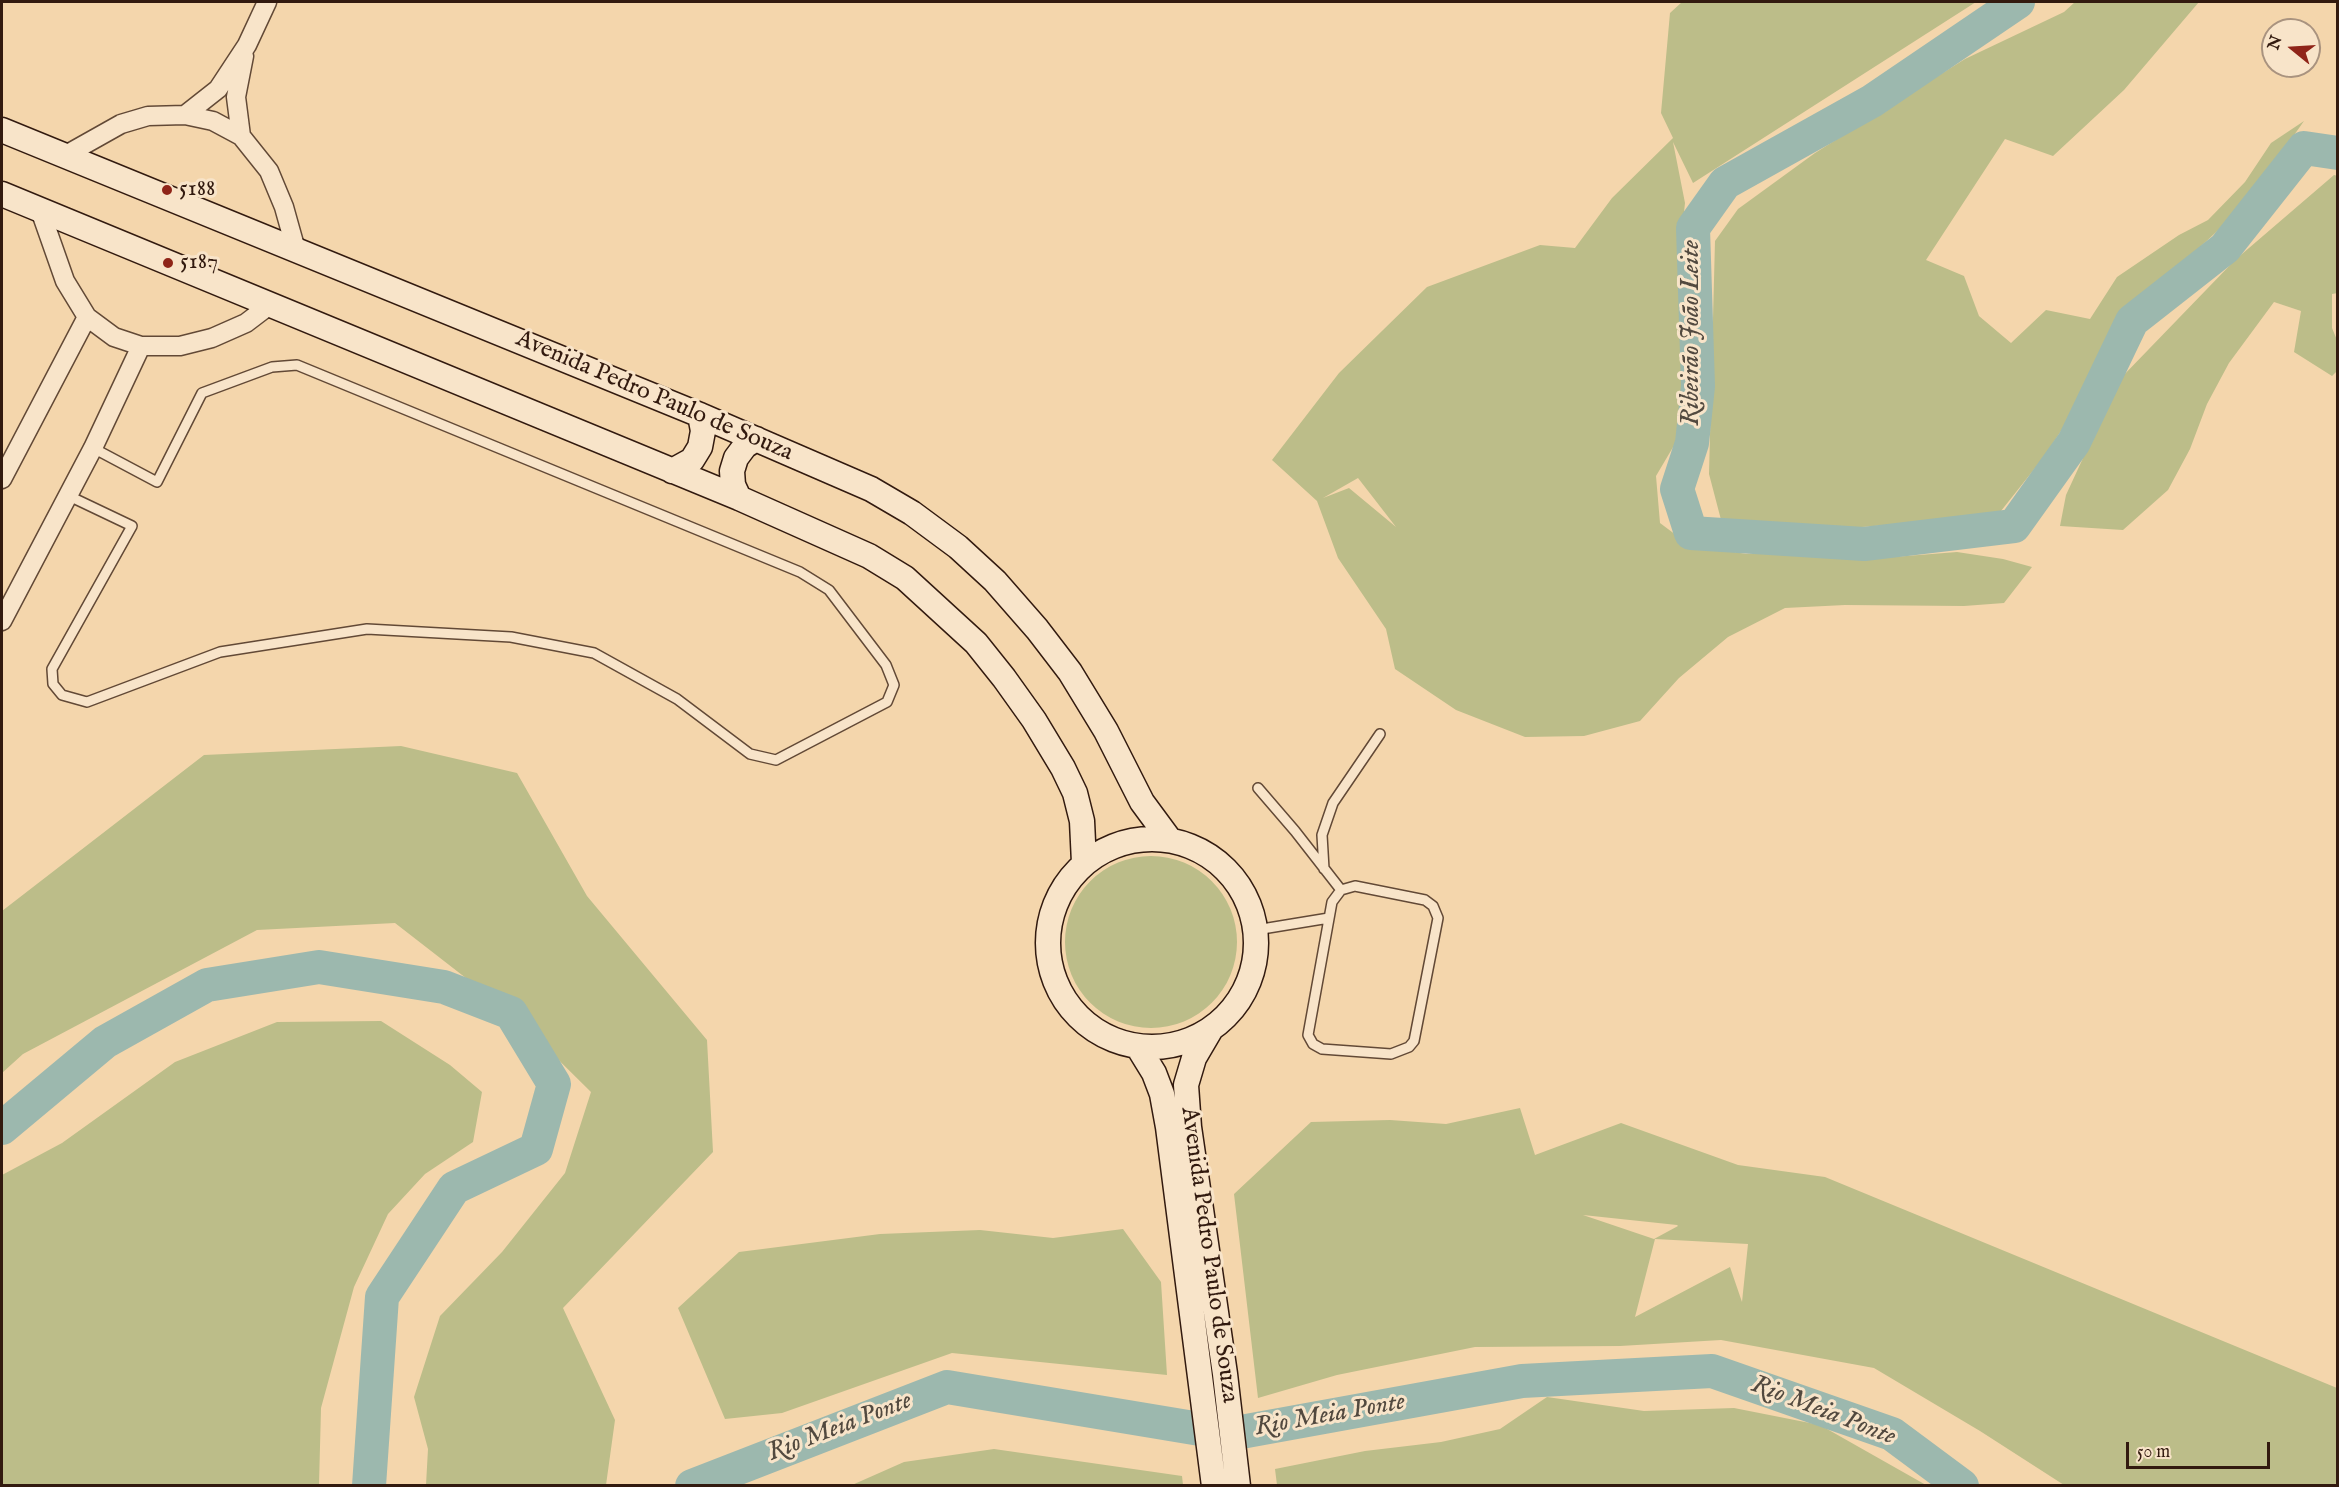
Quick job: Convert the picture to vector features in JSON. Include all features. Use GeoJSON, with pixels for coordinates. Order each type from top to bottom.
{"type":"FeatureCollection","features":[{"type":"Feature","properties":{"kind":"main road","name":"Avenida Pedro Paulo de Souza"},"geometry":{"type":"LineString","coordinates":[[2,130],[700,415],[871,489],[912,513],[958,547],[995,581],[1037,628],[1070,672],[1106,731],[1142,802],[1170,840]]}},
{"type":"Feature","properties":{"kind":"main road"},"geometry":{"type":"LineString","coordinates":[[2,195],[739,498],[869,556],[904,578],[976,643],[1010,686],[1063,768],[1075,793],[1082,821],[1084,863]]}},
{"type":"Feature","properties":{"kind":"main road"},"geometry":{"type":"LineString","coordinates":[[672,471],[692,460],[700,447],[703,431],[700,415]]}},
{"type":"Feature","properties":{"kind":"main road"},"geometry":{"type":"LineString","coordinates":[[739,498],[733,485],[732,471],[736,458],[745,446],[756,439]]}},
{"type":"Feature","properties":{"kind":"main road"},"geometry":{"type":"LineString","coordinates":[[1134,839],[1170,840],[1189,844],[1215,858],[1235,878],[1249,902],[1256,930],[1256,958],[1247,986],[1232,1010],[1211,1029],[1188,1041],[1164,1047],[1138,1047],[1112,1040],[1089,1027],[1070,1008],[1057,985],[1049,960],[1054,907],[1066,883],[1084,863],[1107,848],[1134,839]]}},
{"type":"Feature","properties":{"kind":"main road","name":"Avenida Pedro Paulo de Souza"},"geometry":{"type":"LineString","coordinates":[[1211,1029],[1194,1058],[1186,1085],[1189,1127],[1225,1374],[1238,1485]]}},
{"type":"Feature","properties":{"kind":"main road","name":"Avenida Pedro Paulo de Souza"},"geometry":{"type":"LineString","coordinates":[[1138,1047],[1154,1073],[1162,1094],[1168,1127],[1214,1485]]}},
{"type":"Feature","properties":{"kind":"street"},"geometry":{"type":"LineString","coordinates":[[185,115],[218,89],[247,45],[267,2]]}},
{"type":"Feature","properties":{"kind":"street"},"geometry":{"type":"LineString","coordinates":[[241,136],[236,97],[247,45]]}},
{"type":"Feature","properties":{"kind":"street"},"geometry":{"type":"LineString","coordinates":[[64,156],[121,123],[148,116],[185,115],[213,121],[241,136],[269,171],[284,207],[296,250]]}},
{"type":"Feature","properties":{"kind":"street"},"geometry":{"type":"LineString","coordinates":[[40,210],[65,280],[87,317],[114,337],[141,346],[180,346],[212,338],[246,323],[271,304]]}},
{"type":"Feature","properties":{"kind":"street"},"geometry":{"type":"LineString","coordinates":[[2,478],[87,317]]}},
{"type":"Feature","properties":{"kind":"street"},"geometry":{"type":"LineString","coordinates":[[2,621],[69,496],[141,346]]}},
{"type":"Feature","properties":{"kind":"lane"},"geometry":{"type":"LineString","coordinates":[[69,496],[132,526],[52,669],[53,684],[62,695],[87,702],[220,652],[367,629],[511,637],[594,653],[677,699],[750,754],[777,760],[887,702],[894,685],[886,665],[829,590],[800,572],[297,365],[272,367],[201,393],[157,482],[93,448]]}},
{"type":"Feature","properties":{"kind":"lane"},"geometry":{"type":"LineString","coordinates":[[1324,869],[1322,835],[1333,802],[1380,734]]}},
{"type":"Feature","properties":{"kind":"lane"},"geometry":{"type":"LineString","coordinates":[[1257,788],[1295,831],[1341,890]]}},
{"type":"Feature","properties":{"kind":"lane"},"geometry":{"type":"LineString","coordinates":[[1355,886],[1425,900],[1433,906],[1438,918],[1414,1041],[1409,1047],[1392,1054],[1322,1050],[1313,1044],[1308,1035],[1329,918],[1332,902],[1341,890],[1355,886]]}},
{"type":"Feature","properties":{"kind":"lane"},"geometry":{"type":"LineString","coordinates":[[1256,930],[1329,918]]}},
{"type":"Feature","properties":{"kind":"green space"},"geometry":{"type":"Polygon","coordinates":[[[1682,2],[1976,2],[1693,183],[1673,142],[1685,203],[1679,258],[1686,310],[1687,375],[1679,437],[1656,476],[1660,523],[1688,544],[1746,554],[1812,553],[1894,557],[1957,552],[2003,559],[2032,567],[2004,603],[1964,606],[1845,605],[1785,608],[1728,637],[1679,678],[1640,721],[1584,736],[1525,737],[1456,710],[1395,669],[1386,629],[1338,558],[1317,501],[1272,460],[1339,373],[1427,287],[1540,245],[1575,248],[1612,198],[1673,138],[1661,113],[1670,13],[1682,2]],[[1358,478],[1323,498],[1349,488],[1396,527],[1358,478]]]}},
{"type":"Feature","properties":{"kind":"green space"},"geometry":{"type":"Polygon","coordinates":[[[2075,2],[2199,2],[2124,90],[2053,156],[2005,139],[1926,260],[1964,276],[1979,316],[2011,343],[2046,310],[2090,319],[2117,277],[2179,235],[2208,220],[2245,182],[2271,143],[2304,121],[2244,206],[2167,278],[2133,303],[2083,398],[2043,458],[1997,516],[1725,535],[1709,474],[1715,241],[1738,209],[1815,153],[1965,59],[2064,12],[2075,2]]]}},
{"type":"Feature","properties":{"kind":"green space"},"geometry":{"type":"Polygon","coordinates":[[[2334,175],[2338,176],[2338,293],[2332,294],[2332,328],[2337,340],[2337,371],[2332,376],[2294,352],[2301,311],[2274,302],[2229,363],[2207,404],[2190,449],[2168,490],[2123,530],[2060,526],[2066,495],[2119,380],[2235,260],[2334,175]]]}},
{"type":"Feature","properties":{"kind":"green space"},"geometry":{"type":"Polygon","coordinates":[[[401,746],[517,773],[587,896],[707,1040],[713,1152],[563,1308],[615,1420],[606,1485],[426,1485],[428,1449],[414,1397],[440,1316],[502,1252],[565,1173],[591,1092],[511,1013],[395,923],[257,930],[23,1054],[2,1073],[2,911],[204,755],[401,746]]]}},
{"type":"Feature","properties":{"kind":"green space"},"geometry":{"type":"Polygon","coordinates":[[[1151,856],[1184,863],[1212,881],[1230,909],[1237,942],[1230,975],[1212,1003],[1184,1021],[1151,1028],[1118,1021],[1090,1003],[1072,975],[1065,942],[1072,909],[1090,881],[1118,863],[1151,856]]]}},
{"type":"Feature","properties":{"kind":"green space"},"geometry":{"type":"Polygon","coordinates":[[[381,1021],[450,1065],[482,1092],[473,1142],[425,1174],[388,1214],[354,1287],[321,1408],[319,1485],[2,1485],[2,1175],[62,1143],[175,1062],[277,1022],[381,1021]]]}},
{"type":"Feature","properties":{"kind":"green space"},"geometry":{"type":"Polygon","coordinates":[[[1520,1108],[1535,1155],[1621,1123],[1738,1165],[1825,1177],[2337,1388],[2337,1482],[2334,1486],[2064,1485],[1980,1431],[1874,1368],[1721,1340],[1620,1346],[1475,1347],[1337,1375],[1258,1398],[1234,1194],[1311,1122],[1390,1120],[1446,1124],[1520,1108]],[[1583,1215],[1654,1239],[1678,1226],[1677,1225],[1583,1215]],[[1655,1239],[1635,1317],[1730,1267],[1742,1302],[1748,1244],[1655,1239]]]}},
{"type":"Feature","properties":{"kind":"green space"},"geometry":{"type":"Polygon","coordinates":[[[1123,1229],[1161,1282],[1167,1375],[952,1353],[782,1413],[725,1419],[678,1308],[739,1252],[880,1234],[980,1230],[1053,1238],[1123,1229]]]}},
{"type":"Feature","properties":{"kind":"green space"},"geometry":{"type":"Polygon","coordinates":[[[1547,1397],[1644,1411],[1734,1408],[1820,1425],[1926,1485],[1277,1485],[1275,1469],[1365,1451],[1441,1442],[1500,1429],[1547,1397]]]}},
{"type":"Feature","properties":{"kind":"green space"},"geometry":{"type":"Polygon","coordinates":[[[994,1449],[1182,1476],[1183,1485],[852,1485],[904,1462],[994,1449]]]}},
{"type":"Feature","properties":{"kind":"waterway","name":"Ribeirão João Leite"},"geometry":{"type":"LineString","coordinates":[[2018,2],[1872,101],[1725,183],[1693,228],[1698,386],[1692,443],[1677,489],[1691,533],[1864,544],[2014,526],[2074,442],[2132,321],[2225,248],[2304,148],[2338,153]]}},
{"type":"Feature","properties":{"kind":"waterway","name":"Rio Meia Ponte"},"geometry":{"type":"LineString","coordinates":[[2,1128],[105,1042],[207,985],[319,967],[444,987],[511,1013],[554,1084],[536,1149],[454,1188],[382,1297],[369,1486]]}},
{"type":"Feature","properties":{"kind":"waterway","name":"Rio Meia Ponte"},"geometry":{"type":"LineString","coordinates":[[692,1486],[947,1387],[1230,1434],[1522,1381],[1712,1371],[1892,1434],[1962,1486]]}},
{"type":"Feature","properties":{"kind":"place","name":"5188"},"geometry":{"type":"Point","coordinates":[167,190]}},
{"type":"Feature","properties":{"kind":"place","name":"5187"},"geometry":{"type":"Point","coordinates":[168,263]}}]}
